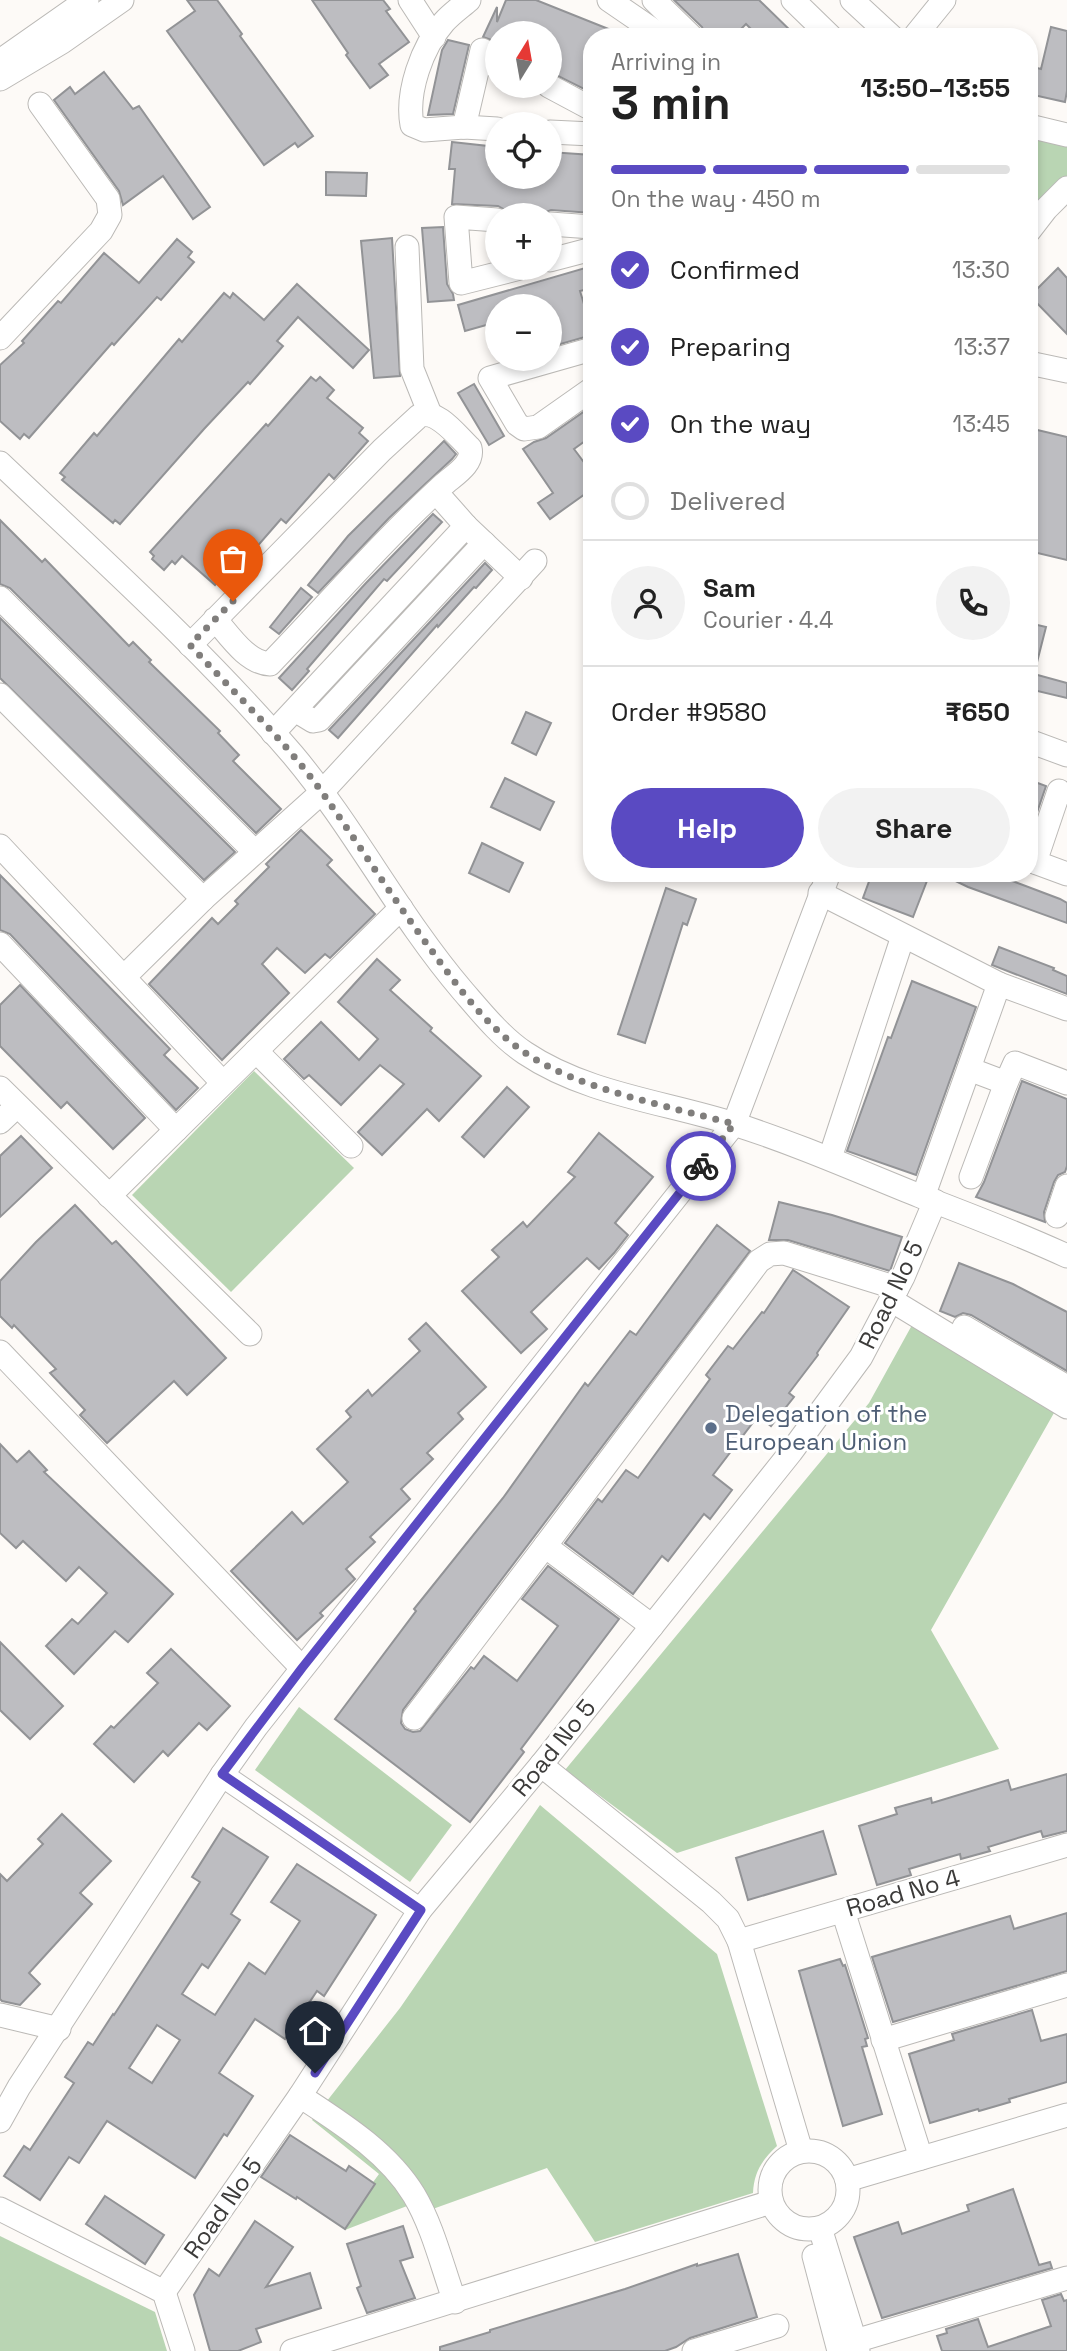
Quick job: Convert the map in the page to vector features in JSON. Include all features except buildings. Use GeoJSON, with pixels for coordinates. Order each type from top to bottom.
{"type":"FeatureCollection","features":[{"type":"Feature","properties":{"kind":"street"},"geometry":{"type":"LineString","coordinates":[[0,61],[87,0]]}},
{"type":"Feature","properties":{"kind":"street"},"geometry":{"type":"LineString","coordinates":[[0,79],[62,42],[122,0]]}},
{"type":"Feature","properties":{"kind":"street"},"geometry":{"type":"LineString","coordinates":[[410,0],[434,37]]}},
{"type":"Feature","properties":{"kind":"street"},"geometry":{"type":"LineString","coordinates":[[608,0],[650,28]]}},
{"type":"Feature","properties":{"kind":"street"},"geometry":{"type":"LineString","coordinates":[[654,0],[683,28]]}},
{"type":"Feature","properties":{"kind":"street"},"geometry":{"type":"LineString","coordinates":[[793,0],[822,28]]}},
{"type":"Feature","properties":{"kind":"street"},"geometry":{"type":"LineString","coordinates":[[852,0],[882,28]]}},
{"type":"Feature","properties":{"kind":"street"},"geometry":{"type":"LineString","coordinates":[[921,28],[944,0]]}},
{"type":"Feature","properties":{"kind":"street"},"geometry":{"type":"LineString","coordinates":[[455,4],[434,37],[416,75],[411,103],[412,125],[424,130],[485,128]]}},
{"type":"Feature","properties":{"kind":"street"},"geometry":{"type":"LineString","coordinates":[[464,127],[482,50],[485,52]]}},
{"type":"Feature","properties":{"kind":"street"},"geometry":{"type":"LineString","coordinates":[[562,93],[583,104]]}},
{"type":"Feature","properties":{"kind":"street"},"geometry":{"type":"LineString","coordinates":[[0,338],[101,232],[110,215],[108,199],[40,104]]}},
{"type":"Feature","properties":{"kind":"street"},"geometry":{"type":"LineString","coordinates":[[1038,128],[1067,135]]}},
{"type":"Feature","properties":{"kind":"street"},"geometry":{"type":"LineString","coordinates":[[562,133],[583,134]]}},
{"type":"Feature","properties":{"kind":"street"},"geometry":{"type":"LineString","coordinates":[[1038,219],[1067,188]]}},
{"type":"Feature","properties":{"kind":"street"},"geometry":{"type":"LineString","coordinates":[[485,219],[456,217],[461,283],[485,277]]}},
{"type":"Feature","properties":{"kind":"street"},"geometry":{"type":"LineString","coordinates":[[562,225],[583,226]]}},
{"type":"Feature","properties":{"kind":"street"},"geometry":{"type":"LineString","coordinates":[[215,620],[246,653],[262,664],[270,664],[468,462],[470,448],[430,414],[412,369],[407,247]]}},
{"type":"Feature","properties":{"kind":"street"},"geometry":{"type":"LineString","coordinates":[[562,257],[583,251]]}},
{"type":"Feature","properties":{"kind":"street"},"geometry":{"type":"LineString","coordinates":[[583,352],[490,378],[517,424],[524,429],[538,426],[583,395]]}},
{"type":"Feature","properties":{"kind":"street"},"geometry":{"type":"LineString","coordinates":[[1038,365],[1067,371]]}},
{"type":"Feature","properties":{"kind":"street"},"geometry":{"type":"LineString","coordinates":[[190,645],[382,450],[419,416],[430,414]]}},
{"type":"Feature","properties":{"kind":"street"},"geometry":{"type":"LineString","coordinates":[[0,463],[190,645],[273,733],[395,913],[482,1013],[525,1053],[604,1088],[734,1124],[830,1158],[1067,1255]]}},
{"type":"Feature","properties":{"kind":"street"},"geometry":{"type":"LineString","coordinates":[[124,978],[203,899],[316,798],[528,569],[484,543],[436,492]]}},
{"type":"Feature","properties":{"kind":"street"},"geometry":{"type":"LineString","coordinates":[[273,733],[466,526]]}},
{"type":"Feature","properties":{"kind":"street"},"geometry":{"type":"LineString","coordinates":[[295,709],[313,721],[318,720],[484,543]]}},
{"type":"Feature","properties":{"kind":"street"},"geometry":{"type":"LineString","coordinates":[[0,598],[255,852]]}},
{"type":"Feature","properties":{"kind":"street"},"geometry":{"type":"LineString","coordinates":[[0,695],[203,899]]}},
{"type":"Feature","properties":{"kind":"street"},"geometry":{"type":"LineString","coordinates":[[1038,744],[1067,755]]}},
{"type":"Feature","properties":{"kind":"street"},"geometry":{"type":"LineString","coordinates":[[1038,846],[1059,792]]}},
{"type":"Feature","properties":{"kind":"street"},"geometry":{"type":"LineString","coordinates":[[0,846],[223,1083]]}},
{"type":"Feature","properties":{"kind":"street"},"geometry":{"type":"LineString","coordinates":[[1038,863],[1067,874]]}},
{"type":"Feature","properties":{"kind":"street"},"geometry":{"type":"LineString","coordinates":[[0,2122],[53,2027],[222,1774],[302,1668],[734,1124],[824,883],[903,936],[999,984],[1067,1009]]}},
{"type":"Feature","properties":{"kind":"street"},"geometry":{"type":"LineString","coordinates":[[109,1195],[395,913]]}},
{"type":"Feature","properties":{"kind":"street"},"geometry":{"type":"LineString","coordinates":[[830,1158],[903,936]]}},
{"type":"Feature","properties":{"kind":"street"},"geometry":{"type":"LineString","coordinates":[[0,944],[176,1130]]}},
{"type":"Feature","properties":{"kind":"street","name":"Road No 5"},"geometry":{"type":"LineString","coordinates":[[164,2292],[300,2096],[421,1910],[541,1765],[791,1452],[861,1357],[894,1294],[929,1199],[969,1069],[999,984]]}},
{"type":"Feature","properties":{"kind":"street"},"geometry":{"type":"LineString","coordinates":[[256,1051],[351,1146]]}},
{"type":"Feature","properties":{"kind":"street"},"geometry":{"type":"LineString","coordinates":[[971,1177],[1015,1063],[1067,1083]]}},
{"type":"Feature","properties":{"kind":"street"},"geometry":{"type":"LineString","coordinates":[[969,1069],[1006,1083]]}},
{"type":"Feature","properties":{"kind":"street"},"geometry":{"type":"LineString","coordinates":[[0,1087],[250,1334]]}},
{"type":"Feature","properties":{"kind":"street"},"geometry":{"type":"LineString","coordinates":[[0,1122],[17,1106]]}},
{"type":"Feature","properties":{"kind":"street"},"geometry":{"type":"LineString","coordinates":[[1057,1216],[1067,1186]]}},
{"type":"Feature","properties":{"kind":"street"},"geometry":{"type":"LineString","coordinates":[[414,1718],[759,1261],[769,1254],[784,1253],[894,1294],[921,1319],[1067,1407]]}},
{"type":"Feature","properties":{"kind":"street"},"geometry":{"type":"LineString","coordinates":[[921,1319],[927,1306],[1067,1387]]}},
{"type":"Feature","properties":{"kind":"street"},"geometry":{"type":"LineString","coordinates":[[0,1352],[302,1668]]}},
{"type":"Feature","properties":{"kind":"street"},"geometry":{"type":"LineString","coordinates":[[545,1546],[652,1626]]}},
{"type":"Feature","properties":{"kind":"street"},"geometry":{"type":"LineString","coordinates":[[541,1765],[711,1902],[728,1920],[739,1941],[801,2151]]}},
{"type":"Feature","properties":{"kind":"street"},"geometry":{"type":"LineString","coordinates":[[222,1774],[421,1910]]}},
{"type":"Feature","properties":{"kind":"street","name":"Road No 4"},"geometry":{"type":"LineString","coordinates":[[739,1941],[1067,1845]]}},
{"type":"Feature","properties":{"kind":"street"},"geometry":{"type":"LineString","coordinates":[[843,1911],[920,2158]]}},
{"type":"Feature","properties":{"kind":"street"},"geometry":{"type":"LineString","coordinates":[[883,2040],[1067,1985]]}},
{"type":"Feature","properties":{"kind":"street"},"geometry":{"type":"LineString","coordinates":[[0,2015],[53,2027]]}},
{"type":"Feature","properties":{"kind":"street"},"geometry":{"type":"LineString","coordinates":[[300,2096],[350,2129],[403,2180],[414,2195],[425,2219],[455,2302]]}},
{"type":"Feature","properties":{"kind":"street"},"geometry":{"type":"LineString","coordinates":[[847,2180],[1067,2115]]}},
{"type":"Feature","properties":{"kind":"street"},"geometry":{"type":"LineString","coordinates":[[801,2151],[813,2151],[834,2160],[847,2180],[846,2204],[840,2214],[831,2222],[814,2228],[796,2227],[785,2221],[776,2213],[771,2202],[769,2189],[778,2165],[801,2151]]}},
{"type":"Feature","properties":{"kind":"street"},"geometry":{"type":"LineString","coordinates":[[292,2351],[771,2202]]}},
{"type":"Feature","properties":{"kind":"street"},"geometry":{"type":"LineString","coordinates":[[0,2209],[164,2292],[183,2351]]}},
{"type":"Feature","properties":{"kind":"street"},"geometry":{"type":"LineString","coordinates":[[814,2228],[851,2348],[1067,2278]]}},
{"type":"Feature","properties":{"kind":"street"},"geometry":{"type":"LineString","coordinates":[[694,2351],[778,2326]]}},
{"type":"Feature","properties":{"kind":"green space"},"geometry":{"type":"Polygon","coordinates":[[[1038,140],[1067,145],[1067,176],[1038,207],[1038,140]]]}},
{"type":"Feature","properties":{"kind":"green space"},"geometry":{"type":"Polygon","coordinates":[[[254,1071],[354,1168],[231,1292],[132,1195],[254,1071]]]}},
{"type":"Feature","properties":{"kind":"green space"},"geometry":{"type":"Polygon","coordinates":[[[917,1316],[1063,1397],[931,1630],[999,1749],[677,1853],[565,1770],[869,1403],[917,1316]]]}},
{"type":"Feature","properties":{"kind":"green space"},"geometry":{"type":"Polygon","coordinates":[[[299,1707],[452,1825],[410,1882],[255,1770],[299,1707]]]}},
{"type":"Feature","properties":{"kind":"green space"},"geometry":{"type":"Polygon","coordinates":[[[540,1805],[717,1954],[777,2146],[760,2167],[753,2193],[595,2242],[547,2168],[416,2215],[407,2206],[345,2230],[341,2226],[379,2174],[312,2120],[400,2008],[540,1805]]]}},
{"type":"Feature","properties":{"kind":"green space"},"geometry":{"type":"Polygon","coordinates":[[[0,2236],[155,2312],[167,2351],[0,2351],[0,2236]]]}},
{"type":"Feature","properties":{"kind":"way so far"},"geometry":{"type":"LineString","coordinates":[[233,601],[190,645],[273,733],[322,792],[449,975],[482,1013],[525,1053],[604,1088],[734,1124],[701,1166]]}},
{"type":"Feature","properties":{"kind":"place","name":"Delegation of the European Union"},"geometry":{"type":"Point","coordinates":[711,1428]}},
{"type":"Feature","properties":{"kind":"route"},"geometry":{"type":"LineString","coordinates":[[315,2073],[421,1910],[222,1774],[302,1668],[701,1166]]}}]}
